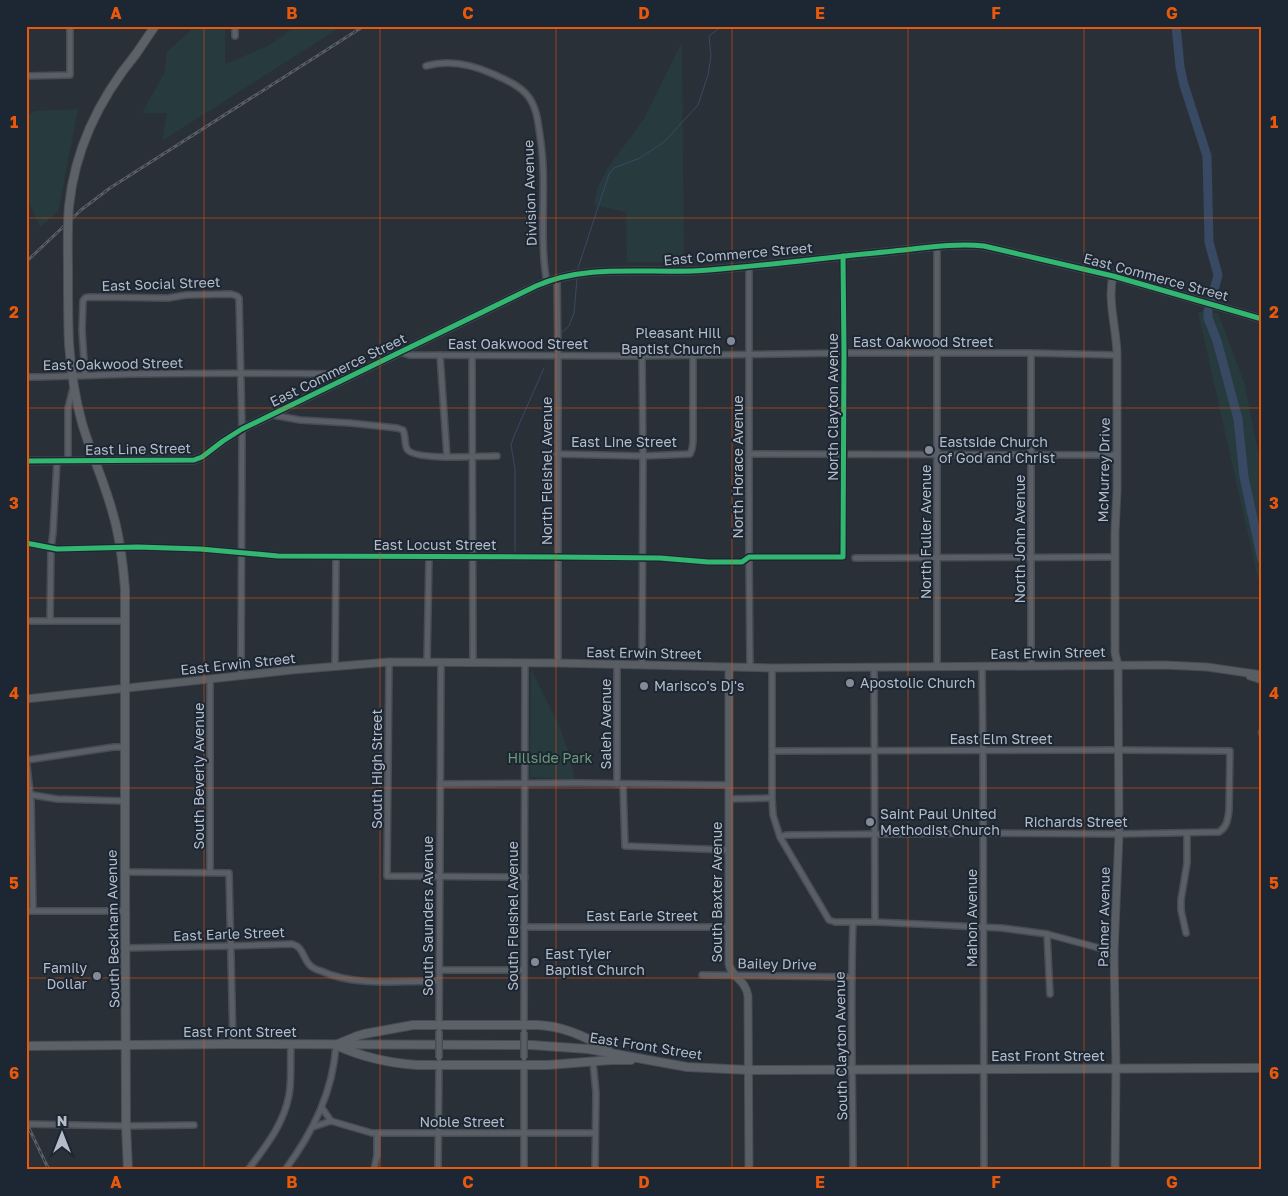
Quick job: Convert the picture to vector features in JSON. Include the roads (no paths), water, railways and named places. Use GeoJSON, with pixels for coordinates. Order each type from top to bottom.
{"type":"FeatureCollection","features":[{"type":"Feature","properties":{"kind":"main road","name":"South Beckham Avenue"},"geometry":{"type":"LineString","coordinates":[[128,1170],[124,872],[125,589],[121,548],[109,499],[81,420],[72,376],[69,344],[68,226],[75,173],[85,139],[100,106],[155,26]]}},
{"type":"Feature","properties":{"kind":"main road"},"geometry":{"type":"LineString","coordinates":[[336,1045],[357,1036],[404,1026],[524,1028],[546,1025],[561,1028],[591,1040],[613,1053]]}},
{"type":"Feature","properties":{"kind":"main road","name":"East Front Street"},"geometry":{"type":"LineString","coordinates":[[26,1046],[233,1044],[531,1045],[570,1047],[613,1053],[676,1066],[749,1070],[1262,1068]]}},
{"type":"Feature","properties":{"kind":"main road"},"geometry":{"type":"LineString","coordinates":[[336,1045],[358,1054],[400,1063],[524,1062],[561,1065],[620,1060],[650,1061]]}},
{"type":"Feature","properties":{"kind":"street"},"geometry":{"type":"LineString","coordinates":[[26,76],[70,75],[70,26]]}},
{"type":"Feature","properties":{"kind":"street"},"geometry":{"type":"LineString","coordinates":[[235,26],[235,36]]}},
{"type":"Feature","properties":{"kind":"street","name":"Division Avenue"},"geometry":{"type":"LineString","coordinates":[[426,66],[449,62],[479,68],[522,89],[532,102],[538,121],[543,153],[543,263],[547,282]]}},
{"type":"Feature","properties":{"kind":"street","name":"East Commerce Street"},"geometry":{"type":"LineString","coordinates":[[242,430],[400,351],[547,282],[556,278],[588,272],[688,272],[937,247],[984,246],[1113,276],[1262,319]]}},
{"type":"Feature","properties":{"kind":"street","name":"North Fuller Avenue"},"geometry":{"type":"LineString","coordinates":[[937,247],[937,666]]}},
{"type":"Feature","properties":{"kind":"street","name":"North Clayton Avenue"},"geometry":{"type":"LineString","coordinates":[[843,256],[843,558]]}},
{"type":"Feature","properties":{"kind":"street","name":"North Horace Avenue"},"geometry":{"type":"LineString","coordinates":[[749,266],[750,667]]}},
{"type":"Feature","properties":{"kind":"street","name":"McMurrey Drive"},"geometry":{"type":"LineString","coordinates":[[1113,276],[1111,296],[1117,338],[1115,557],[1116,653],[1118,665]]}},
{"type":"Feature","properties":{"kind":"street","name":"North Fleishel Avenue"},"geometry":{"type":"LineString","coordinates":[[556,278],[558,356],[558,663]]}},
{"type":"Feature","properties":{"kind":"street","name":"East Social Street"},"geometry":{"type":"LineString","coordinates":[[85,375],[82,330],[82,301],[84,299],[89,297],[168,298],[186,295],[227,294],[237,296],[239,301],[240,373]]}},
{"type":"Feature","properties":{"kind":"street","name":"East Oakwood Street"},"geometry":{"type":"LineString","coordinates":[[400,351],[409,355],[558,356],[844,353],[1117,355]]}},
{"type":"Feature","properties":{"kind":"street","name":"North John Avenue"},"geometry":{"type":"LineString","coordinates":[[1031,353],[1031,666]]}},
{"type":"Feature","properties":{"kind":"street"},"geometry":{"type":"LineString","coordinates":[[440,355],[447,457]]}},
{"type":"Feature","properties":{"kind":"street"},"geometry":{"type":"LineString","coordinates":[[472,355],[473,663]]}},
{"type":"Feature","properties":{"kind":"street"},"geometry":{"type":"LineString","coordinates":[[642,356],[642,665]]}},
{"type":"Feature","properties":{"kind":"street","name":"East Line Street"},"geometry":{"type":"LineString","coordinates":[[557,454],[643,456],[690,454],[694,442],[693,356]]}},
{"type":"Feature","properties":{"kind":"street"},"geometry":{"type":"LineString","coordinates":[[240,373],[242,430],[241,676]]}},
{"type":"Feature","properties":{"kind":"street","name":"East Oakwood Street"},"geometry":{"type":"LineString","coordinates":[[26,377],[240,373],[341,374],[349,377]]}},
{"type":"Feature","properties":{"kind":"street"},"geometry":{"type":"LineString","coordinates":[[68,461],[68,408],[74,385]]}},
{"type":"Feature","properties":{"kind":"street"},"geometry":{"type":"LineString","coordinates":[[271,415],[300,420],[350,422],[397,428],[403,430],[406,449],[411,454],[447,457],[497,456]]}},
{"type":"Feature","properties":{"kind":"street","name":"East Line Street"},"geometry":{"type":"LineString","coordinates":[[26,461],[194,460],[202,457],[223,441],[242,430]]}},
{"type":"Feature","properties":{"kind":"street"},"geometry":{"type":"LineString","coordinates":[[749,454],[1117,455]]}},
{"type":"Feature","properties":{"kind":"street"},"geometry":{"type":"LineString","coordinates":[[50,621],[50,548],[53,533],[57,461]]}},
{"type":"Feature","properties":{"kind":"street","name":"East Locust Street"},"geometry":{"type":"LineString","coordinates":[[26,543],[50,548],[200,549],[278,556],[642,558],[708,562],[742,562],[749,558],[843,558]]}},
{"type":"Feature","properties":{"kind":"street"},"geometry":{"type":"LineString","coordinates":[[335,666],[336,556]]}},
{"type":"Feature","properties":{"kind":"street"},"geometry":{"type":"LineString","coordinates":[[427,662],[428,556]]}},
{"type":"Feature","properties":{"kind":"street"},"geometry":{"type":"LineString","coordinates":[[855,558],[1115,557]]}},
{"type":"Feature","properties":{"kind":"street"},"geometry":{"type":"LineString","coordinates":[[26,621],[126,621]]}},
{"type":"Feature","properties":{"kind":"street","name":"East Erwin Street"},"geometry":{"type":"LineString","coordinates":[[26,699],[389,662],[558,663],[772,668],[1186,665],[1262,675]]}},
{"type":"Feature","properties":{"kind":"street","name":"South High Street"},"geometry":{"type":"LineString","coordinates":[[389,662],[387,876],[440,876]]}},
{"type":"Feature","properties":{"kind":"street","name":"South Saunders Avenue"},"geometry":{"type":"LineString","coordinates":[[438,1170],[441,662]]}},
{"type":"Feature","properties":{"kind":"street","name":"South Fleishel Avenue"},"geometry":{"type":"LineString","coordinates":[[524,663],[524,1170]]}},
{"type":"Feature","properties":{"kind":"street","name":"Saleh Avenue"},"geometry":{"type":"LineString","coordinates":[[617,665],[617,784]]}},
{"type":"Feature","properties":{"kind":"street","name":"Palmer Avenue"},"geometry":{"type":"LineString","coordinates":[[1115,1170],[1114,952],[1118,834],[1118,665]]}},
{"type":"Feature","properties":{"kind":"street","name":"South Baxter Avenue"},"geometry":{"type":"LineString","coordinates":[[729,667],[729,964],[730,970],[745,985],[748,996],[749,1170]]}},
{"type":"Feature","properties":{"kind":"street"},"geometry":{"type":"LineString","coordinates":[[874,667],[875,922]]}},
{"type":"Feature","properties":{"kind":"street","name":"Mahon Avenue"},"geometry":{"type":"LineString","coordinates":[[982,667],[984,1170]]}},
{"type":"Feature","properties":{"kind":"street"},"geometry":{"type":"LineString","coordinates":[[772,668],[773,815],[780,837],[829,920],[835,922],[1002,928],[1047,934],[1114,952]]}},
{"type":"Feature","properties":{"kind":"street"},"geometry":{"type":"LineString","coordinates":[[1241,672],[1262,680]]}},
{"type":"Feature","properties":{"kind":"street","name":"South Beverly Avenue"},"geometry":{"type":"LineString","coordinates":[[210,679],[210,872]]}},
{"type":"Feature","properties":{"kind":"street"},"geometry":{"type":"LineString","coordinates":[[33,910],[26,758],[114,747],[125,748]]}},
{"type":"Feature","properties":{"kind":"street","name":"East Elm Street"},"geometry":{"type":"LineString","coordinates":[[772,751],[1230,751],[1229,810],[1226,825],[1221,831]]}},
{"type":"Feature","properties":{"kind":"street"},"geometry":{"type":"LineString","coordinates":[[440,784],[729,785]]}},
{"type":"Feature","properties":{"kind":"street","name":"Saleh Avenue"},"geometry":{"type":"LineString","coordinates":[[623,784],[625,846],[729,850]]}},
{"type":"Feature","properties":{"kind":"street"},"geometry":{"type":"LineString","coordinates":[[28,794],[57,799],[125,801]]}},
{"type":"Feature","properties":{"kind":"street"},"geometry":{"type":"LineString","coordinates":[[729,799],[772,798]]}},
{"type":"Feature","properties":{"kind":"street","name":"Richards Street"},"geometry":{"type":"LineString","coordinates":[[780,837],[786,835],[1118,834],[1221,831]]}},
{"type":"Feature","properties":{"kind":"street"},"geometry":{"type":"LineString","coordinates":[[1186,933],[1181,900],[1187,863],[1187,833]]}},
{"type":"Feature","properties":{"kind":"street"},"geometry":{"type":"LineString","coordinates":[[124,872],[229,873],[233,1044]]}},
{"type":"Feature","properties":{"kind":"street"},"geometry":{"type":"LineString","coordinates":[[440,876],[525,877]]}},
{"type":"Feature","properties":{"kind":"street"},"geometry":{"type":"LineString","coordinates":[[26,911],[125,910]]}},
{"type":"Feature","properties":{"kind":"street","name":"South Clayton Avenue"},"geometry":{"type":"LineString","coordinates":[[853,922],[851,977],[853,1170]]}},
{"type":"Feature","properties":{"kind":"street","name":"East Earle Street"},"geometry":{"type":"LineString","coordinates":[[524,927],[729,927]]}},
{"type":"Feature","properties":{"kind":"street"},"geometry":{"type":"LineString","coordinates":[[1047,934],[1050,994]]}},
{"type":"Feature","properties":{"kind":"street","name":"East Earle Street"},"geometry":{"type":"LineString","coordinates":[[125,948],[292,944],[300,948],[312,967],[347,980],[439,981]]}},
{"type":"Feature","properties":{"kind":"street"},"geometry":{"type":"LineString","coordinates":[[439,970],[524,970]]}},
{"type":"Feature","properties":{"kind":"street","name":"Bailey Drive"},"geometry":{"type":"LineString","coordinates":[[702,975],[851,977]]}},
{"type":"Feature","properties":{"kind":"street"},"geometry":{"type":"LineString","coordinates":[[248,1170],[278,1126],[286,1108],[290,1086],[291,1045]]}},
{"type":"Feature","properties":{"kind":"street"},"geometry":{"type":"LineString","coordinates":[[285,1170],[313,1127],[322,1108],[336,1056],[336,1045]]}},
{"type":"Feature","properties":{"kind":"street"},"geometry":{"type":"LineString","coordinates":[[593,1062],[596,1093],[595,1170]]}},
{"type":"Feature","properties":{"kind":"street"},"geometry":{"type":"LineString","coordinates":[[313,1127],[331,1121],[322,1108]]}},
{"type":"Feature","properties":{"kind":"street","name":"Noble Street"},"geometry":{"type":"LineString","coordinates":[[331,1121],[365,1132],[378,1133],[595,1133]]}},
{"type":"Feature","properties":{"kind":"street"},"geometry":{"type":"LineString","coordinates":[[26,1124],[194,1125]]}},
{"type":"Feature","properties":{"kind":"street"},"geometry":{"type":"LineString","coordinates":[[374,1170],[378,1133]]}},
{"type":"Feature","properties":{"kind":"waterway"},"geometry":{"type":"LineString","coordinates":[[578,268],[609,174],[614,168],[640,158],[664,142],[698,105],[708,75],[711,56],[709,36],[722,26]]}},
{"type":"Feature","properties":{"kind":"waterway"},"geometry":{"type":"LineString","coordinates":[[1176,26],[1180,67],[1184,85],[1207,156],[1209,242],[1218,275],[1212,298]]}},
{"type":"Feature","properties":{"kind":"waterway"},"geometry":{"type":"LineString","coordinates":[[561,333],[569,326],[574,313],[577,279]]}},
{"type":"Feature","properties":{"kind":"waterway"},"geometry":{"type":"LineString","coordinates":[[1208,311],[1208,318],[1217,341],[1238,419],[1244,477],[1262,560]]}},
{"type":"Feature","properties":{"kind":"waterway"},"geometry":{"type":"LineString","coordinates":[[515,551],[515,469],[511,445],[544,368]]}},
{"type":"Feature","properties":{"kind":"railway"},"geometry":{"type":"LineString","coordinates":[[26,262],[81,210],[110,188],[364,26]]}},
{"type":"Feature","properties":{"kind":"railway"},"geometry":{"type":"LineString","coordinates":[[26,1122],[49,1170]]}},
{"type":"Feature","properties":{"kind":"place","name":"Pleasant Hill Baptist Church"},"geometry":{"type":"Point","coordinates":[731,341]}},
{"type":"Feature","properties":{"kind":"place","name":"Eastside Church of God and Christ"},"geometry":{"type":"Point","coordinates":[929,450]}},
{"type":"Feature","properties":{"kind":"place","name":"Apostolic Church"},"geometry":{"type":"Point","coordinates":[850,683]}},
{"type":"Feature","properties":{"kind":"place","name":"Marisco's Dj's"},"geometry":{"type":"Point","coordinates":[644,686]}},
{"type":"Feature","properties":{"kind":"place","name":"Saint Paul United Methodist Church"},"geometry":{"type":"Point","coordinates":[870,822]}},
{"type":"Feature","properties":{"kind":"place","name":"East Tyler Baptist Church"},"geometry":{"type":"Point","coordinates":[535,962]}},
{"type":"Feature","properties":{"kind":"place","name":"Family Dollar"},"geometry":{"type":"Point","coordinates":[97,976]}},
{"type":"Feature","properties":{"kind":"park label","name":"Hillside Park"},"geometry":{"type":"Point","coordinates":[550,758]}}]}
